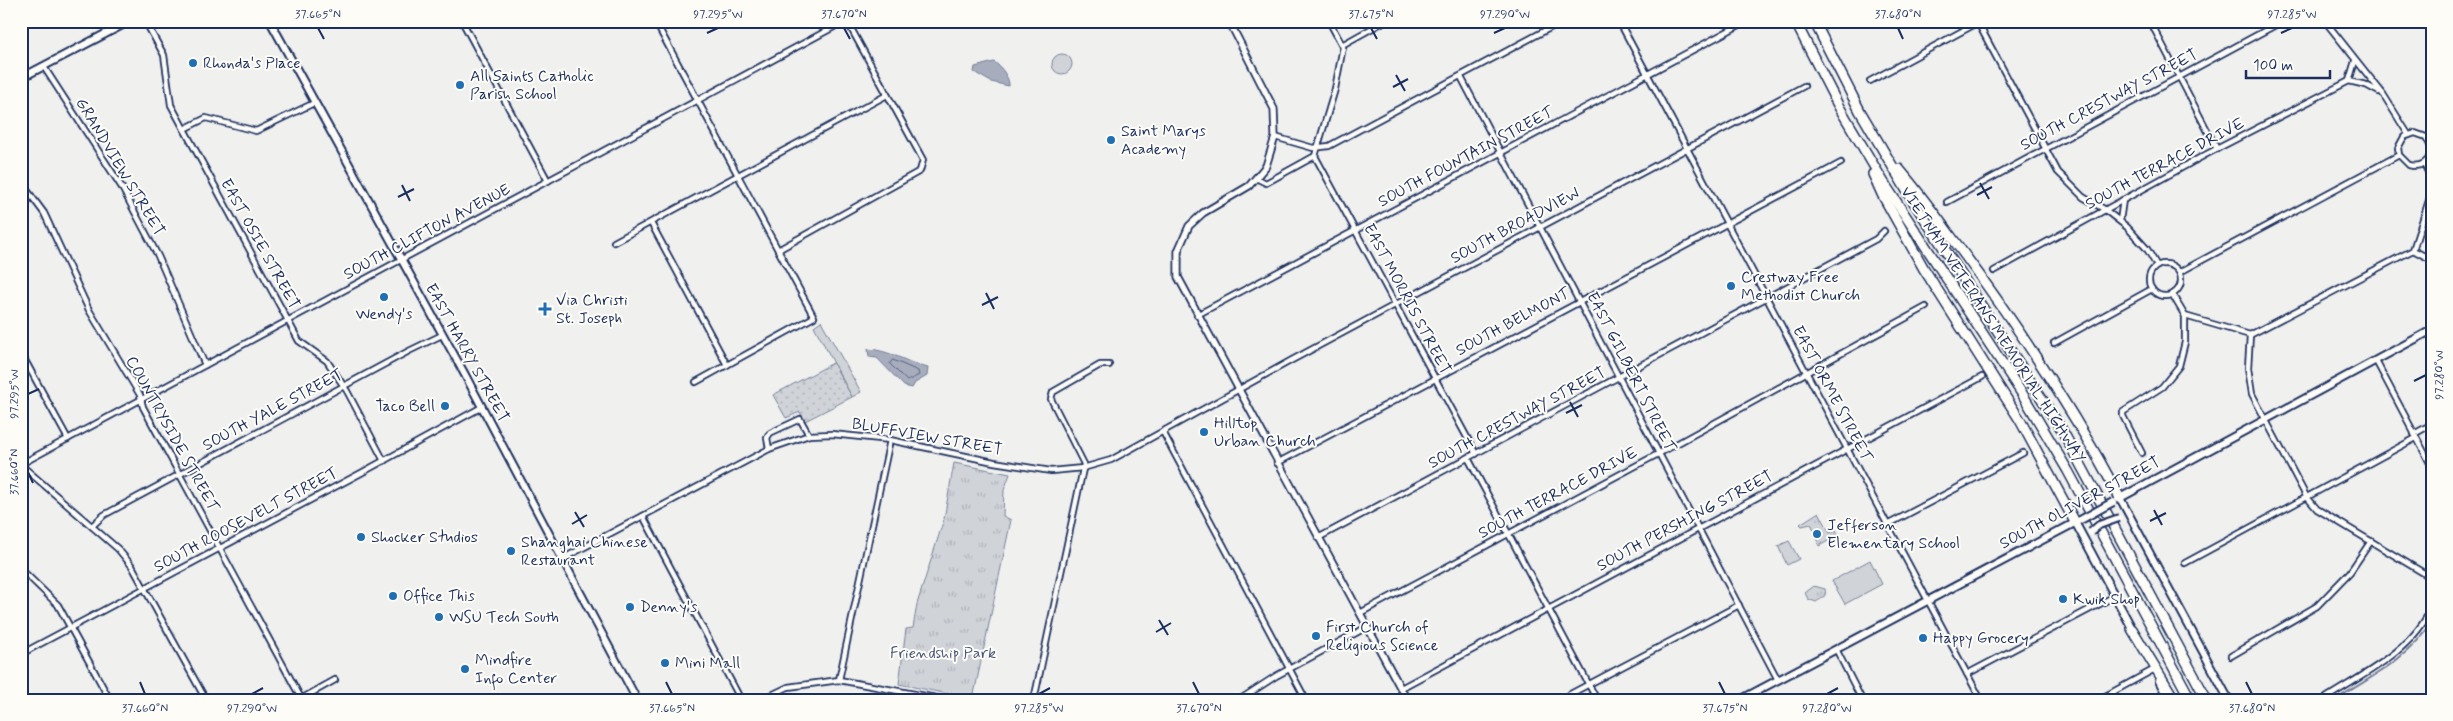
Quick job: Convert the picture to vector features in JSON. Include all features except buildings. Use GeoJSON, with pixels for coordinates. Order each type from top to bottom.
{"type":"FeatureCollection","features":[{"type":"Feature","properties":{"kind":"highway","name":"VIETNAM VETERANS MEMORIAL HIGHWAY"},"geometry":{"type":"LineString","coordinates":[[1795,21],[1863,148],[2050,439],[2191,700]]}},
{"type":"Feature","properties":{"kind":"highway","name":"VIETNAM VETERANS MEMORIAL HIGHWAY"},"geometry":{"type":"LineString","coordinates":[[1814,21],[1881,148],[2062,430],[2207,700]]}},
{"type":"Feature","properties":{"kind":"highway"},"geometry":{"type":"LineString","coordinates":[[1863,148],[1882,194],[1903,232],[1958,324],[2020,420],[2076,522]]}},
{"type":"Feature","properties":{"kind":"highway"},"geometry":{"type":"LineString","coordinates":[[1881,148],[1912,185],[2027,340],[2072,410],[2117,500]]}},
{"type":"Feature","properties":{"kind":"highway"},"geometry":{"type":"LineString","coordinates":[[2132,629],[2175,700]]}},
{"type":"Feature","properties":{"kind":"main road"},"geometry":{"type":"LineString","coordinates":[[21,78],[130,21]]}},
{"type":"Feature","properties":{"kind":"main road","name":"EAST HARRY STREET"},"geometry":{"type":"LineString","coordinates":[[270,21],[482,407],[637,700]]}},
{"type":"Feature","properties":{"kind":"main road","name":"SOUTH OLIVER STREET"},"geometry":{"type":"LineString","coordinates":[[1742,699],[2084,518],[2432,330]]}},
{"type":"Feature","properties":{"kind":"main road"},"geometry":{"type":"LineString","coordinates":[[2117,500],[2135,525],[2229,700]]}},
{"type":"Feature","properties":{"kind":"main road"},"geometry":{"type":"LineString","coordinates":[[2090,548],[2092,532],[2099,525],[2119,518],[2135,525]]}},
{"type":"Feature","properties":{"kind":"main road"},"geometry":{"type":"LineString","coordinates":[[2076,522],[2169,700]]}},
{"type":"Feature","properties":{"kind":"street","name":"EAST OSIE STREET"},"geometry":{"type":"LineString","coordinates":[[146,21],[164,55],[171,105],[299,341],[327,361],[344,386],[384,461]]}},
{"type":"Feature","properties":{"kind":"street"},"geometry":{"type":"LineString","coordinates":[[462,21],[548,181]]}},
{"type":"Feature","properties":{"kind":"street"},"geometry":{"type":"LineString","coordinates":[[655,21],[814,317],[696,382]]}},
{"type":"Feature","properties":{"kind":"street"},"geometry":{"type":"LineString","coordinates":[[658,26],[667,21]]}},
{"type":"Feature","properties":{"kind":"street"},"geometry":{"type":"LineString","coordinates":[[778,250],[913,177],[920,171],[923,160],[846,21]]}},
{"type":"Feature","properties":{"kind":"street","name":"SOUTH CLIFTON AVENUE"},"geometry":{"type":"LineString","coordinates":[[21,464],[846,21]]}},
{"type":"Feature","properties":{"kind":"street"},"geometry":{"type":"LineString","coordinates":[[1229,21],[1274,109],[1275,137],[1266,166],[1249,186],[1196,219],[1184,236],[1178,251],[1178,277],[1407,700]]}},
{"type":"Feature","properties":{"kind":"street"},"geometry":{"type":"LineString","coordinates":[[1256,178],[1266,183],[1315,156],[1336,89],[1342,45],[1329,21]]}},
{"type":"Feature","properties":{"kind":"street"},"geometry":{"type":"LineString","coordinates":[[1342,45],[1385,21]]}},
{"type":"Feature","properties":{"kind":"street"},"geometry":{"type":"LineString","coordinates":[[1275,137],[1317,148],[1329,146],[1563,21]]}},
{"type":"Feature","properties":{"kind":"street","name":"EAST ORME STREET"},"geometry":{"type":"LineString","coordinates":[[1619,21],[1980,700]]}},
{"type":"Feature","properties":{"kind":"street","name":"SOUTH FOUNTAIN STREET"},"geometry":{"type":"LineString","coordinates":[[1197,315],[1747,21]]}},
{"type":"Feature","properties":{"kind":"street"},"geometry":{"type":"LineString","coordinates":[[2150,21],[2217,149]]}},
{"type":"Feature","properties":{"kind":"street","name":"SOUTH CRESTWAY STREET"},"geometry":{"type":"LineString","coordinates":[[1947,202],[2283,21]]}},
{"type":"Feature","properties":{"kind":"street"},"geometry":{"type":"LineString","coordinates":[[2325,21],[2383,94],[2408,134]]}},
{"type":"Feature","properties":{"kind":"street"},"geometry":{"type":"LineString","coordinates":[[1870,81],[1978,22],[2058,172],[2083,197],[2120,221],[2147,249],[2156,266]]}},
{"type":"Feature","properties":{"kind":"street"},"geometry":{"type":"LineString","coordinates":[[2355,60],[2349,81],[2366,85],[2383,94]]}},
{"type":"Feature","properties":{"kind":"street","name":"GRANDVIEW STREET"},"geometry":{"type":"LineString","coordinates":[[44,67],[121,186],[158,256],[206,365]]}},
{"type":"Feature","properties":{"kind":"street","name":"EAST GILBERT STREET"},"geometry":{"type":"LineString","coordinates":[[1461,77],[1580,300],[1620,377],[1621,384],[1778,680]]}},
{"type":"Feature","properties":{"kind":"street","name":"SOUTH TERRACE DRIVE"},"geometry":{"type":"LineString","coordinates":[[1994,271],[2217,149],[2349,81]]}},
{"type":"Feature","properties":{"kind":"street","name":"SOUTH BROADVIEW"},"geometry":{"type":"LineString","coordinates":[[1238,389],[1804,86]]}},
{"type":"Feature","properties":{"kind":"street"},"geometry":{"type":"LineString","coordinates":[[614,242],[887,95]]}},
{"type":"Feature","properties":{"kind":"street"},"geometry":{"type":"LineString","coordinates":[[184,129],[206,118],[256,132],[314,103]]}},
{"type":"Feature","properties":{"kind":"street"},"geometry":{"type":"LineString","coordinates":[[2408,134],[2421,134],[2430,140],[2432,149],[2428,160],[2424,164],[2409,165],[2399,155],[2400,142],[2408,134]]}},
{"type":"Feature","properties":{"kind":"street"},"geometry":{"type":"LineString","coordinates":[[2180,272],[2399,155]]}},
{"type":"Feature","properties":{"kind":"street","name":"EAST MORRIS STREET"},"geometry":{"type":"LineString","coordinates":[[1315,156],[1476,454]]}},
{"type":"Feature","properties":{"kind":"street","name":"SOUTH BELMONT"},"geometry":{"type":"LineString","coordinates":[[1278,463],[1580,300],[1841,163]]}},
{"type":"Feature","properties":{"kind":"street"},"geometry":{"type":"LineString","coordinates":[[2424,164],[2432,180]]}},
{"type":"Feature","properties":{"kind":"street","name":"COUNTRYSIDE STREET"},"geometry":{"type":"LineString","coordinates":[[21,182],[44,213],[89,310],[141,399],[301,699]]}},
{"type":"Feature","properties":{"kind":"street"},"geometry":{"type":"LineString","coordinates":[[2185,316],[2250,335],[2413,250],[2432,191]]}},
{"type":"Feature","properties":{"kind":"street"},"geometry":{"type":"LineString","coordinates":[[2120,221],[2123,200]]}},
{"type":"Feature","properties":{"kind":"street"},"geometry":{"type":"LineString","coordinates":[[651,223],[726,365]]}},
{"type":"Feature","properties":{"kind":"street","name":"SOUTH CRESTWAY STREET"},"geometry":{"type":"LineString","coordinates":[[1318,538],[1876,239],[1884,231]]}},
{"type":"Feature","properties":{"kind":"street"},"geometry":{"type":"LineString","coordinates":[[2413,250],[2432,260]]}},
{"type":"Feature","properties":{"kind":"street"},"geometry":{"type":"LineString","coordinates":[[2168,264],[2180,272],[2179,287],[2172,294],[2161,295],[2152,289],[2150,275],[2156,266],[2168,264]]}},
{"type":"Feature","properties":{"kind":"street"},"geometry":{"type":"LineString","coordinates":[[2054,342],[2152,289]]}},
{"type":"Feature","properties":{"kind":"street"},"geometry":{"type":"LineString","coordinates":[[2142,453],[2123,416],[2124,412],[2162,387],[2179,366],[2185,342],[2185,316],[2172,294]]}},
{"type":"Feature","properties":{"kind":"street","name":"SOUTH TERRACE DRIVE"},"geometry":{"type":"LineString","coordinates":[[1360,613],[1658,454],[1926,307]]}},
{"type":"Feature","properties":{"kind":"street","name":"SOUTH YALE STREET"},"geometry":{"type":"LineString","coordinates":[[92,526],[104,515],[442,335]]}},
{"type":"Feature","properties":{"kind":"street"},"geometry":{"type":"LineString","coordinates":[[2250,335],[2249,383],[2252,394],[2306,496],[2317,509],[2432,578]]}},
{"type":"Feature","properties":{"kind":"street"},"geometry":{"type":"LineString","coordinates":[[21,353],[68,438]]}},
{"type":"Feature","properties":{"kind":"street"},"geometry":{"type":"LineString","coordinates":[[2376,361],[2432,467]]}},
{"type":"Feature","properties":{"kind":"street"},"geometry":{"type":"LineString","coordinates":[[21,368],[28,365]]}},
{"type":"Feature","properties":{"kind":"street"},"geometry":{"type":"LineString","coordinates":[[1034,700],[1084,464],[1051,399],[1053,392],[1100,365],[1109,365]]}},
{"type":"Feature","properties":{"kind":"street","name":"SOUTH PERSHING STREET"},"geometry":{"type":"LineString","coordinates":[[1401,688],[1982,377]]}},
{"type":"Feature","properties":{"kind":"street","name":"BLUFFVIEW STREET"},"geometry":{"type":"LineString","coordinates":[[562,559],[769,448],[809,435],[832,434],[890,440],[994,462],[1051,471],[1083,468],[1110,460],[1238,389]]}},
{"type":"Feature","properties":{"kind":"street","name":"SOUTH ROOSEVELT STREET"},"geometry":{"type":"LineString","coordinates":[[21,654],[482,407]]}},
{"type":"Feature","properties":{"kind":"street"},"geometry":{"type":"LineString","coordinates":[[769,448],[767,438],[770,433],[800,419],[809,435]]}},
{"type":"Feature","properties":{"kind":"street"},"geometry":{"type":"LineString","coordinates":[[2185,563],[2415,436],[2432,424]]}},
{"type":"Feature","properties":{"kind":"street"},"geometry":{"type":"LineString","coordinates":[[1162,432],[1306,700]]}},
{"type":"Feature","properties":{"kind":"street"},"geometry":{"type":"LineString","coordinates":[[839,680],[890,440]]}},
{"type":"Feature","properties":{"kind":"street"},"geometry":{"type":"LineString","coordinates":[[1887,525],[2023,453]]}},
{"type":"Feature","properties":{"kind":"street"},"geometry":{"type":"LineString","coordinates":[[1468,458],[1598,700]]}},
{"type":"Feature","properties":{"kind":"street"},"geometry":{"type":"LineString","coordinates":[[21,464],[118,549],[132,566],[206,700]]}},
{"type":"Feature","properties":{"kind":"street"},"geometry":{"type":"LineString","coordinates":[[643,516],[741,700]]}},
{"type":"Feature","properties":{"kind":"street"},"geometry":{"type":"LineString","coordinates":[[2231,656],[2317,606],[2350,572],[2371,541]]}},
{"type":"Feature","properties":{"kind":"street"},"geometry":{"type":"LineString","coordinates":[[21,569],[58,605],[110,700]]}},
{"type":"Feature","properties":{"kind":"street"},"geometry":{"type":"LineString","coordinates":[[1967,674],[2115,596]]}},
{"type":"Feature","properties":{"kind":"street"},"geometry":{"type":"LineString","coordinates":[[1559,700],[1739,605]]}},
{"type":"Feature","properties":{"kind":"street"},"geometry":{"type":"LineString","coordinates":[[2323,700],[2405,644],[2423,622],[2432,606]]}},
{"type":"Feature","properties":{"kind":"street"},"geometry":{"type":"LineString","coordinates":[[1240,700],[1290,669],[1367,627]]}},
{"type":"Feature","properties":{"kind":"street"},"geometry":{"type":"LineString","coordinates":[[1836,649],[1862,700]]}},
{"type":"Feature","properties":{"kind":"street"},"geometry":{"type":"LineString","coordinates":[[2098,700],[2153,670]]}},
{"type":"Feature","properties":{"kind":"street"},"geometry":{"type":"LineString","coordinates":[[301,699],[335,680]]}},
{"type":"Feature","properties":{"kind":"street"},"geometry":{"type":"LineString","coordinates":[[761,700],[788,687],[839,680],[947,700]]}},
{"type":"Feature","properties":{"kind":"green space"},"geometry":{"type":"Polygon","coordinates":[[[1062,54],[1069,57],[1072,64],[1069,71],[1062,74],[1055,71],[1052,64],[1055,57],[1062,54]]]}},
{"type":"Feature","properties":{"kind":"green space"},"geometry":{"type":"Polygon","coordinates":[[[821,321],[861,392],[852,397],[814,326],[821,321]]]}},
{"type":"Feature","properties":{"kind":"green space"},"geometry":{"type":"Polygon","coordinates":[[[833,363],[852,397],[805,421],[800,412],[786,418],[773,395],[833,363]]]}},
{"type":"Feature","properties":{"kind":"green space","name":"Friendship Park"},"geometry":{"type":"Polygon","coordinates":[[[954,463],[1010,474],[1004,490],[1003,516],[1011,520],[973,699],[899,684],[906,629],[913,628],[917,604],[944,519],[954,463]]]}},
{"type":"Feature","properties":{"kind":"green space"},"geometry":{"type":"Polygon","coordinates":[[[1819,512],[1830,533],[1836,530],[1839,535],[1819,546],[1817,535],[1811,524],[1802,526],[1800,524],[1819,512]]]}},
{"type":"Feature","properties":{"kind":"green space"},"geometry":{"type":"Polygon","coordinates":[[[1789,541],[1799,559],[1787,565],[1778,546],[1789,541]]]}},
{"type":"Feature","properties":{"kind":"green space"},"geometry":{"type":"Polygon","coordinates":[[[1870,560],[1882,584],[1845,604],[1832,581],[1870,560]]]}},
{"type":"Feature","properties":{"kind":"green space"},"geometry":{"type":"Polygon","coordinates":[[[1814,586],[1825,589],[1823,597],[1816,602],[1808,599],[1805,593],[1814,586]]]}},
{"type":"Feature","properties":{"kind":"water"},"geometry":{"type":"Polygon","coordinates":[[[994,62],[1004,73],[1009,86],[991,82],[974,72],[975,67],[994,62]]]}},
{"type":"Feature","properties":{"kind":"water"},"geometry":{"type":"Polygon","coordinates":[[[868,349],[891,354],[928,368],[927,376],[915,383],[912,388],[904,386],[877,358],[869,357],[868,349]]]}},
{"type":"Feature","properties":{"kind":"waterway"},"geometry":{"type":"LineString","coordinates":[[2335,700],[2401,656],[2423,635],[2432,622]]}},
{"type":"Feature","properties":{"kind":"place","name":"Rhonda's Place"},"geometry":{"type":"Point","coordinates":[193,63]}},
{"type":"Feature","properties":{"kind":"place","name":"All Saints Catholic Parish School"},"geometry":{"type":"Point","coordinates":[460,85]}},
{"type":"Feature","properties":{"kind":"place","name":"Saint Marys Academy"},"geometry":{"type":"Point","coordinates":[1111,140]}},
{"type":"Feature","properties":{"kind":"place","name":"Crestway Free Methodist Church"},"geometry":{"type":"Point","coordinates":[1731,286]}},
{"type":"Feature","properties":{"kind":"place","name":"Wendy's"},"geometry":{"type":"Point","coordinates":[384,297]}},
{"type":"Feature","properties":{"kind":"place","name":"Via Christi St. Joseph"},"geometry":{"type":"Point","coordinates":[545,309]}},
{"type":"Feature","properties":{"kind":"place","name":"Taco Bell"},"geometry":{"type":"Point","coordinates":[445,406]}},
{"type":"Feature","properties":{"kind":"place","name":"Hilltop Urban Church"},"geometry":{"type":"Point","coordinates":[1204,432]}},
{"type":"Feature","properties":{"kind":"place","name":"Jefferson Elementary School"},"geometry":{"type":"Point","coordinates":[1817,534]}},
{"type":"Feature","properties":{"kind":"place","name":"Shocker Studios"},"geometry":{"type":"Point","coordinates":[361,537]}},
{"type":"Feature","properties":{"kind":"place","name":"Shanghai Chinese Restaurant"},"geometry":{"type":"Point","coordinates":[511,551]}},
{"type":"Feature","properties":{"kind":"place","name":"Office This"},"geometry":{"type":"Point","coordinates":[393,596]}},
{"type":"Feature","properties":{"kind":"place","name":"Kwik Shop"},"geometry":{"type":"Point","coordinates":[2063,599]}},
{"type":"Feature","properties":{"kind":"place","name":"Denny's"},"geometry":{"type":"Point","coordinates":[630,607]}},
{"type":"Feature","properties":{"kind":"place","name":"WSU Tech South"},"geometry":{"type":"Point","coordinates":[439,617]}},
{"type":"Feature","properties":{"kind":"place","name":"First Church of Religious Science"},"geometry":{"type":"Point","coordinates":[1316,636]}},
{"type":"Feature","properties":{"kind":"place","name":"Happy Grocery"},"geometry":{"type":"Point","coordinates":[1923,638]}},
{"type":"Feature","properties":{"kind":"place","name":"Mini Mall"},"geometry":{"type":"Point","coordinates":[665,663]}},
{"type":"Feature","properties":{"kind":"place","name":"Mindfire Info Center"},"geometry":{"type":"Point","coordinates":[465,669]}}]}
